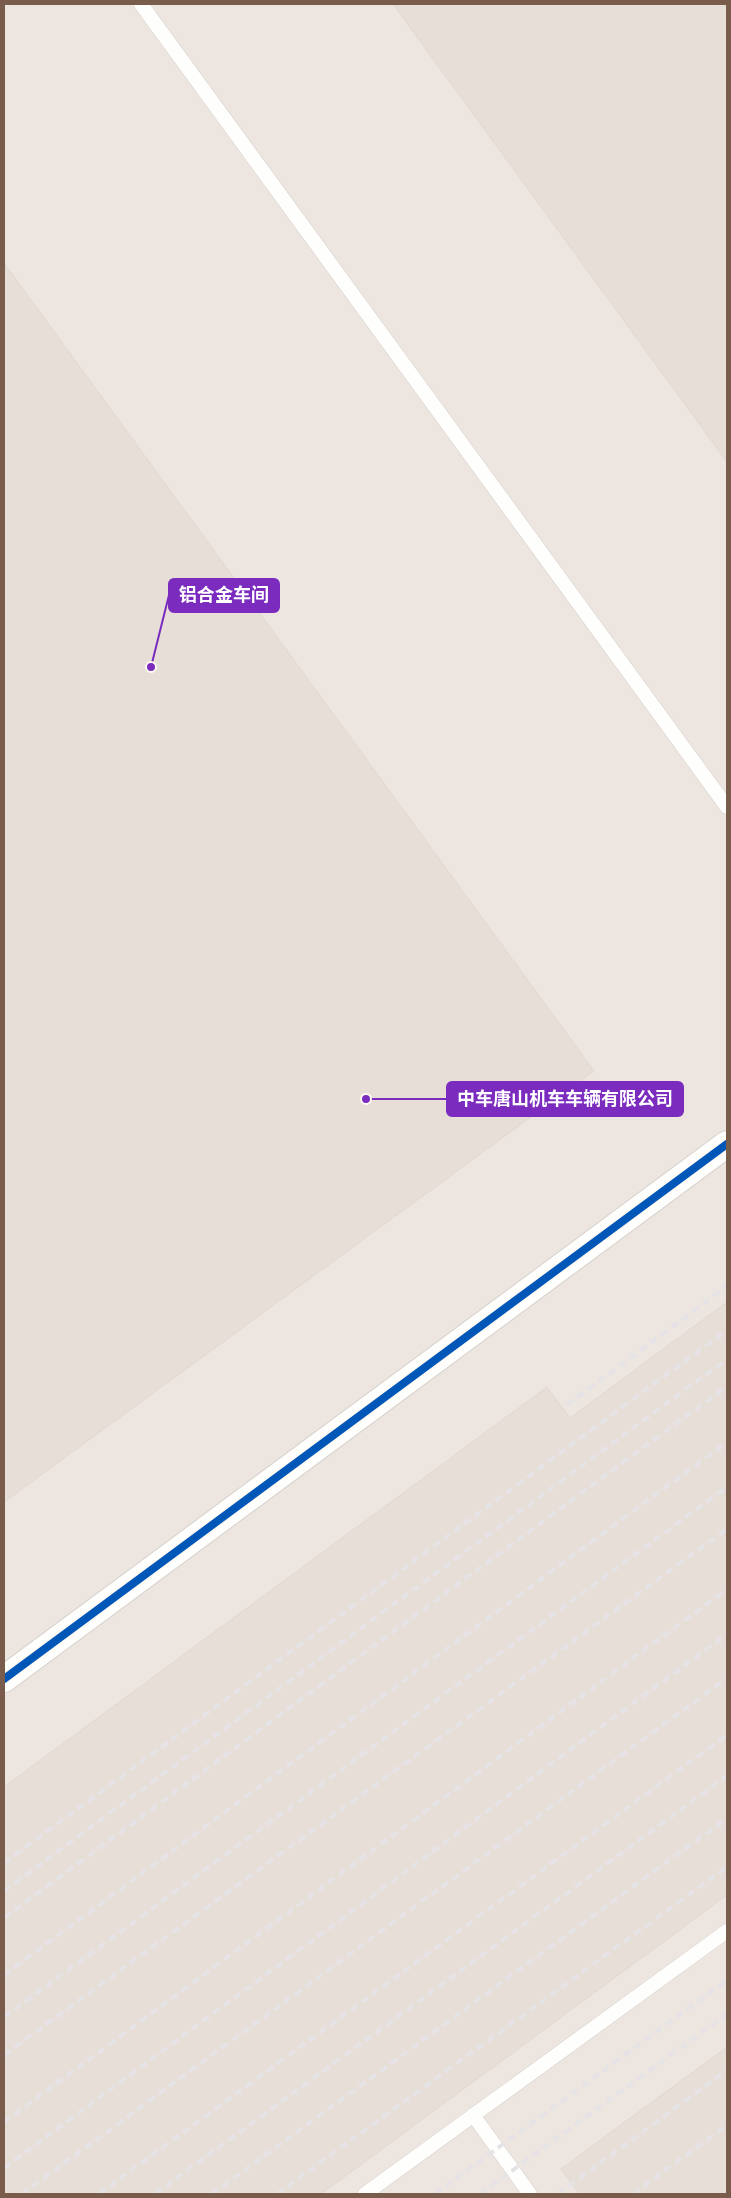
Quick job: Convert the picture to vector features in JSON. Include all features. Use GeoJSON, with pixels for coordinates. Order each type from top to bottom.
{"type":"FeatureCollection","features":[{"type":"Feature","properties":{"kind":"street"},"geometry":{"type":"LineString","coordinates":[[4,1679],[727,1144]]}},
{"type":"Feature","properties":{"kind":"lane"},"geometry":{"type":"LineString","coordinates":[[141,4],[727,807]]}},
{"type":"Feature","properties":{"kind":"lane"},"geometry":{"type":"LineString","coordinates":[[365,2194],[727,1931]]}},
{"type":"Feature","properties":{"kind":"lane"},"geometry":{"type":"LineString","coordinates":[[474,2115],[530,2194]]}},
{"type":"Feature","properties":{"kind":"shaded area"},"geometry":{"type":"Polygon","coordinates":[[[4,4],[727,4],[727,2194],[4,2194],[4,4]]]}},
{"type":"Feature","properties":{"kind":"building"},"geometry":{"type":"Polygon","coordinates":[[[393,4],[727,4],[727,462],[393,4]]]}},
{"type":"Feature","properties":{"kind":"building"},"geometry":{"type":"Polygon","coordinates":[[[4,263],[594,1071],[4,1502],[4,263]]]}},
{"type":"Feature","properties":{"kind":"building"},"geometry":{"type":"Polygon","coordinates":[[[727,1302],[727,1895],[321,2194],[4,2194],[4,1787],[547,1387],[570,1418],[727,1302]]]}},
{"type":"Feature","properties":{"kind":"building"},"geometry":{"type":"Polygon","coordinates":[[[727,2047],[727,2194],[580,2194],[561,2169],[727,2047]]]}},
{"type":"Feature","properties":{"kind":"railway"},"geometry":{"type":"LineString","coordinates":[[567,1405],[727,1286]]}},
{"type":"Feature","properties":{"kind":"railway"},"geometry":{"type":"LineString","coordinates":[[4,1863],[727,1330]]}},
{"type":"Feature","properties":{"kind":"railway"},"geometry":{"type":"LineString","coordinates":[[4,1891],[727,1359]]}},
{"type":"Feature","properties":{"kind":"railway"},"geometry":{"type":"LineString","coordinates":[[4,1918],[727,1386]]}},
{"type":"Feature","properties":{"kind":"railway"},"geometry":{"type":"LineString","coordinates":[[4,1975],[727,1442]]}},
{"type":"Feature","properties":{"kind":"railway"},"geometry":{"type":"LineString","coordinates":[[4,2017],[727,1487]]}},
{"type":"Feature","properties":{"kind":"railway"},"geometry":{"type":"LineString","coordinates":[[4,2055],[727,1529]]}},
{"type":"Feature","properties":{"kind":"railway"},"geometry":{"type":"LineString","coordinates":[[4,2122],[727,1589]]}},
{"type":"Feature","properties":{"kind":"railway"},"geometry":{"type":"LineString","coordinates":[[4,2168],[727,1634]]}},
{"type":"Feature","properties":{"kind":"railway"},"geometry":{"type":"LineString","coordinates":[[22,2194],[727,1678]]}},
{"type":"Feature","properties":{"kind":"railway"},"geometry":{"type":"LineString","coordinates":[[99,2194],[727,1735]]}},
{"type":"Feature","properties":{"kind":"railway"},"geometry":{"type":"LineString","coordinates":[[155,2194],[727,1776]]}},
{"type":"Feature","properties":{"kind":"railway"},"geometry":{"type":"LineString","coordinates":[[212,2194],[727,1818]]}},
{"type":"Feature","properties":{"kind":"railway"},"geometry":{"type":"LineString","coordinates":[[277,2194],[727,1867]]}},
{"type":"Feature","properties":{"kind":"railway"},"geometry":{"type":"LineString","coordinates":[[435,2194],[727,1980]]}},
{"type":"Feature","properties":{"kind":"railway"},"geometry":{"type":"LineString","coordinates":[[480,2194],[727,2014]]}},
{"type":"Feature","properties":{"kind":"railway"},"geometry":{"type":"LineString","coordinates":[[558,2194],[727,2070]]}},
{"type":"Feature","properties":{"kind":"railway"},"geometry":{"type":"LineString","coordinates":[[633,2194],[727,2125]]}},
{"type":"Feature","properties":{"kind":"cycle path"},"geometry":{"type":"LineString","coordinates":[[4,1679],[727,1144]]}},
{"type":"Feature","properties":{"kind":"place","name":"铝合金车间"},"geometry":{"type":"Point","coordinates":[151,667]}},
{"type":"Feature","properties":{"kind":"place","name":"中车唐山机车车辆有限公司"},"geometry":{"type":"Point","coordinates":[366,1099]}}]}
